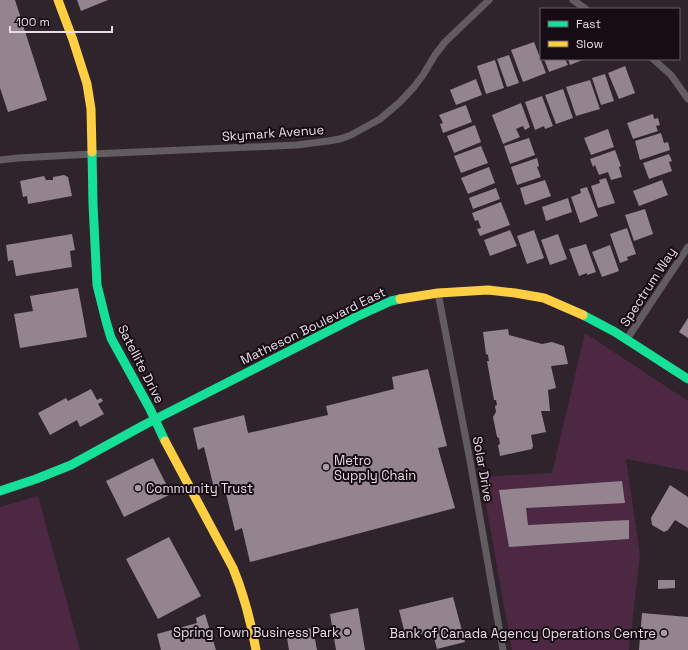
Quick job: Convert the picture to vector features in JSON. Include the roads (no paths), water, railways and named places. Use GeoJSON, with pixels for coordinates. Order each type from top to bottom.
{"type":"FeatureCollection","features":[{"type":"Feature","properties":{"kind":"street","name":"Satellite Drive"},"geometry":{"type":"LineString","coordinates":[[58,0],[87,84],[90,109],[97,285],[111,338],[233,568],[246,608],[256,650]]}},
{"type":"Feature","properties":{"kind":"street","name":"Skymark Avenue"},"geometry":{"type":"LineString","coordinates":[[0,160],[92,154],[298,145],[328,141],[351,135],[380,119],[400,102],[414,87],[445,42],[489,0]]}},
{"type":"Feature","properties":{"kind":"street"},"geometry":{"type":"LineString","coordinates":[[573,0],[585,8]]}},
{"type":"Feature","properties":{"kind":"street"},"geometry":{"type":"LineString","coordinates":[[654,60],[670,76],[688,99]]}},
{"type":"Feature","properties":{"kind":"street","name":"Spectrum Way"},"geometry":{"type":"LineString","coordinates":[[627,339],[688,247]]}},
{"type":"Feature","properties":{"kind":"street","name":"Matheson Boulevard East"},"geometry":{"type":"LineString","coordinates":[[0,491],[71,465],[144,425],[356,317],[391,301],[438,293],[488,290],[515,292],[544,298],[577,312],[627,339],[688,379]]}},
{"type":"Feature","properties":{"kind":"street","name":"Solar Drive"},"geometry":{"type":"LineString","coordinates":[[438,293],[471,466],[503,650]]}},
{"type":"Feature","properties":{"kind":"place","name":"Metro Supply Chain"},"geometry":{"type":"Point","coordinates":[326,467]}},
{"type":"Feature","properties":{"kind":"place","name":"Community Trust"},"geometry":{"type":"Point","coordinates":[138,488]}},
{"type":"Feature","properties":{"kind":"place","name":"Spring Town Business Park"},"geometry":{"type":"Point","coordinates":[347,632]}},
{"type":"Feature","properties":{"kind":"place","name":"Bank of Canada Agency Operations Centre"},"geometry":{"type":"Point","coordinates":[664,633]}}]}
